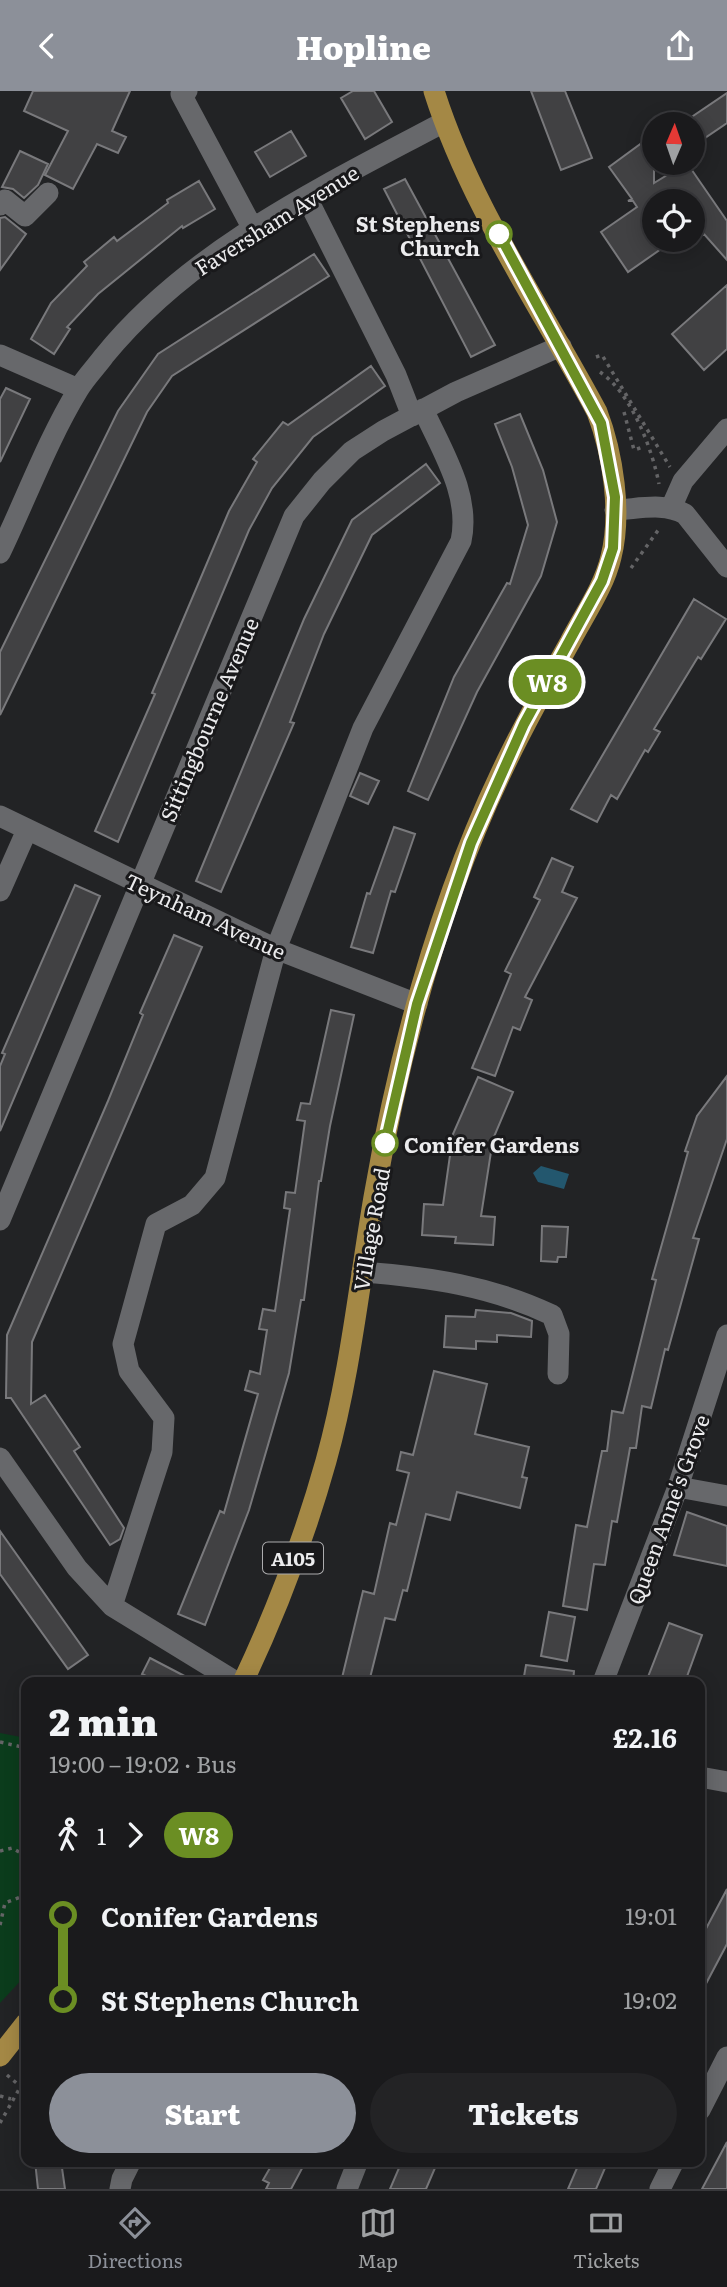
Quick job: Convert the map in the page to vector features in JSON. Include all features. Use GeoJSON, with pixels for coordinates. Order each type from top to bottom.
{"type":"FeatureCollection","features":[{"type":"Feature","properties":{"kind":"main road","name":"A105"},"geometry":{"type":"LineString","coordinates":[[434,91],[444,123],[480,200],[574,368],[601,423],[615,510]]}},
{"type":"Feature","properties":{"kind":"main road","name":"Village Road"},"geometry":{"type":"LineString","coordinates":[[245,1677],[297,1548],[326,1461],[347,1366],[392,1103],[417,1004],[455,886],[489,799],[524,724],[607,571],[613,548],[615,510]]}},
{"type":"Feature","properties":{"kind":"main road"},"geometry":{"type":"LineString","coordinates":[[0,2056],[21,2029]]}},
{"type":"Feature","properties":{"kind":"street"},"geometry":{"type":"LineString","coordinates":[[187,91],[181,95],[253,229]]}},
{"type":"Feature","properties":{"kind":"street","name":"Faversham Avenue"},"geometry":{"type":"LineString","coordinates":[[0,554],[78,389],[133,320],[191,273],[253,229],[444,123]]}},
{"type":"Feature","properties":{"kind":"street"},"geometry":{"type":"LineString","coordinates":[[0,205],[5,200],[25,216],[48,193]]}},
{"type":"Feature","properties":{"kind":"street"},"geometry":{"type":"LineString","coordinates":[[112,1605],[162,1452],[164,1418],[129,1371],[123,1345],[156,1224],[191,1205],[215,1178],[276,949],[363,728],[461,541],[466,521],[461,495],[396,375],[307,198]]}},
{"type":"Feature","properties":{"kind":"street","name":"Sittingbourne Avenue"},"geometry":{"type":"LineString","coordinates":[[0,1219],[294,516],[322,481],[352,451],[418,412],[561,346]]}},
{"type":"Feature","properties":{"kind":"street"},"geometry":{"type":"LineString","coordinates":[[0,355],[78,389]]}},
{"type":"Feature","properties":{"kind":"street"},"geometry":{"type":"LineString","coordinates":[[664,507],[727,429]]}},
{"type":"Feature","properties":{"kind":"street"},"geometry":{"type":"LineString","coordinates":[[615,510],[664,507],[685,514],[727,567]]}},
{"type":"Feature","properties":{"kind":"street","name":"Teynham Avenue"},"geometry":{"type":"LineString","coordinates":[[0,816],[276,949],[370,989],[417,1004]]}},
{"type":"Feature","properties":{"kind":"street"},"geometry":{"type":"LineString","coordinates":[[0,891],[27,829]]}},
{"type":"Feature","properties":{"kind":"street"},"geometry":{"type":"LineString","coordinates":[[362,1272],[426,1276],[474,1285],[552,1315],[558,1325],[558,1374]]}},
{"type":"Feature","properties":{"kind":"street","name":"Queen Anne's Grove"},"geometry":{"type":"LineString","coordinates":[[605,1677],[678,1487],[727,1335]]}},
{"type":"Feature","properties":{"kind":"street"},"geometry":{"type":"LineString","coordinates":[[0,1458],[76,1569],[112,1605],[228,1677]]}},
{"type":"Feature","properties":{"kind":"street"},"geometry":{"type":"LineString","coordinates":[[678,1487],[727,1496]]}},
{"type":"Feature","properties":{"kind":"street"},"geometry":{"type":"LineString","coordinates":[[705,1778],[727,1781]]}},
{"type":"Feature","properties":{"kind":"street"},"geometry":{"type":"LineString","coordinates":[[705,2100],[727,2057]]}},
{"type":"Feature","properties":{"kind":"street"},"geometry":{"type":"LineString","coordinates":[[120,2189],[128,2167]]}},
{"type":"Feature","properties":{"kind":"street"},"geometry":{"type":"LineString","coordinates":[[346,2189],[355,2167]]}},
{"type":"Feature","properties":{"kind":"street"},"geometry":{"type":"LineString","coordinates":[[660,2189],[671,2167]]}},
{"type":"Feature","properties":{"kind":"path"},"geometry":{"type":"LineString","coordinates":[[596,357],[602,355],[636,407],[652,443],[675,474]]}},
{"type":"Feature","properties":{"kind":"path"},"geometry":{"type":"LineString","coordinates":[[574,368],[598,371],[623,398],[642,430],[664,507],[625,578]]}},
{"type":"Feature","properties":{"kind":"path"},"geometry":{"type":"LineString","coordinates":[[624,412],[634,450],[643,447]]}},
{"type":"Feature","properties":{"kind":"path"},"geometry":{"type":"LineString","coordinates":[[0,1742],[21,1747]]}},
{"type":"Feature","properties":{"kind":"path"},"geometry":{"type":"LineString","coordinates":[[0,1851],[12,1847],[21,1853]]}},
{"type":"Feature","properties":{"kind":"path"},"geometry":{"type":"LineString","coordinates":[[5,1903],[21,1897]]}},
{"type":"Feature","properties":{"kind":"path"},"geometry":{"type":"LineString","coordinates":[[0,1898],[5,1903]]}},
{"type":"Feature","properties":{"kind":"path"},"geometry":{"type":"LineString","coordinates":[[0,1925],[5,1903]]}},
{"type":"Feature","properties":{"kind":"path"},"geometry":{"type":"LineString","coordinates":[[0,2123],[20,2086],[11,2079]]}},
{"type":"Feature","properties":{"kind":"path"},"geometry":{"type":"LineString","coordinates":[[0,2096],[11,2099]]}},
{"type":"Feature","properties":{"kind":"green space"},"geometry":{"type":"Polygon","coordinates":[[[0,1733],[21,1737],[21,1980],[0,2003],[0,1733]]]}},
{"type":"Feature","properties":{"kind":"water"},"geometry":{"type":"Polygon","coordinates":[[[541,1166],[569,1174],[564,1189],[538,1182],[533,1173],[541,1166]]]}},
{"type":"Feature","properties":{"kind":"building"},"geometry":{"type":"Polygon","coordinates":[[[33,91],[130,91],[112,131],[126,137],[118,153],[97,144],[73,189],[45,175],[68,131],[24,111],[33,91]]]}},
{"type":"Feature","properties":{"kind":"building"},"geometry":{"type":"Polygon","coordinates":[[[353,91],[374,91],[392,122],[365,139],[341,98],[353,91]]]}},
{"type":"Feature","properties":{"kind":"building"},"geometry":{"type":"Polygon","coordinates":[[[531,91],[565,91],[592,158],[561,170],[531,91]]]}},
{"type":"Feature","properties":{"kind":"building"},"geometry":{"type":"Polygon","coordinates":[[[727,93],[727,123],[705,138],[705,112],[699,112],[727,93]]]}},
{"type":"Feature","properties":{"kind":"building"},"geometry":{"type":"Polygon","coordinates":[[[291,131],[306,156],[270,177],[255,152],[291,131]]]}},
{"type":"Feature","properties":{"kind":"building"},"geometry":{"type":"Polygon","coordinates":[[[642,143],[642,175],[654,175],[654,183],[667,175],[695,175],[705,189],[642,189],[642,252],[657,252],[628,272],[601,232],[637,207],[633,201],[628,201],[632,199],[609,167],[642,143]]]}},
{"type":"Feature","properties":{"kind":"building"},"geometry":{"type":"Polygon","coordinates":[[[20,151],[48,164],[38,185],[24,198],[13,189],[2,187],[20,151]]]}},
{"type":"Feature","properties":{"kind":"building"},"geometry":{"type":"Polygon","coordinates":[[[405,179],[495,345],[471,357],[384,189],[405,179]]]}},
{"type":"Feature","properties":{"kind":"building"},"geometry":{"type":"Polygon","coordinates":[[[199,181],[215,209],[183,228],[182,226],[98,294],[67,327],[70,329],[54,354],[31,339],[51,303],[87,266],[84,262],[114,237],[117,241],[168,203],[167,200],[199,181]]]}},
{"type":"Feature","properties":{"kind":"building"},"geometry":{"type":"Polygon","coordinates":[[[705,189],[727,221],[727,260],[705,235],[705,189]]]}},
{"type":"Feature","properties":{"kind":"building"},"geometry":{"type":"Polygon","coordinates":[[[5,217],[26,234],[0,270],[0,218],[5,217]]]}},
{"type":"Feature","properties":{"kind":"building"},"geometry":{"type":"Polygon","coordinates":[[[314,254],[329,276],[172,376],[147,412],[0,715],[0,652],[118,411],[158,354],[314,254]]]}},
{"type":"Feature","properties":{"kind":"building"},"geometry":{"type":"Polygon","coordinates":[[[727,285],[727,349],[704,370],[672,334],[727,285]]]}},
{"type":"Feature","properties":{"kind":"building"},"geometry":{"type":"Polygon","coordinates":[[[371,366],[385,386],[313,437],[272,488],[249,530],[118,842],[95,831],[155,694],[152,693],[229,511],[257,462],[253,459],[283,422],[288,425],[371,366]]]}},
{"type":"Feature","properties":{"kind":"building"},"geometry":{"type":"Polygon","coordinates":[[[6,388],[30,399],[0,462],[0,399],[6,388]]]}},
{"type":"Feature","properties":{"kind":"building"},"geometry":{"type":"Polygon","coordinates":[[[520,414],[543,470],[557,522],[541,576],[477,692],[428,800],[408,791],[454,677],[507,583],[510,584],[528,525],[512,467],[495,424],[520,414]]]}},
{"type":"Feature","properties":{"kind":"building"},"geometry":{"type":"Polygon","coordinates":[[[426,464],[440,483],[372,535],[324,634],[290,722],[294,723],[221,892],[196,881],[304,619],[352,520],[426,464]]]}},
{"type":"Feature","properties":{"kind":"building"},"geometry":{"type":"Polygon","coordinates":[[[694,599],[726,619],[701,659],[698,657],[654,729],[660,732],[648,752],[645,750],[617,799],[611,795],[597,822],[571,809],[694,599]]]}},
{"type":"Feature","properties":{"kind":"building"},"geometry":{"type":"Polygon","coordinates":[[[360,773],[379,781],[368,804],[350,796],[360,773]]]}},
{"type":"Feature","properties":{"kind":"building"},"geometry":{"type":"Polygon","coordinates":[[[394,827],[415,834],[395,892],[391,891],[373,953],[351,947],[367,893],[370,894],[394,827]]]}},
{"type":"Feature","properties":{"kind":"building"},"geometry":{"type":"Polygon","coordinates":[[[552,858],[573,867],[562,892],[577,898],[525,997],[532,1000],[520,1030],[513,1027],[495,1076],[472,1068],[511,974],[505,971],[540,900],[534,897],[552,858]]]}},
{"type":"Feature","properties":{"kind":"building"},"geometry":{"type":"Polygon","coordinates":[[[75,885],[100,896],[0,1131],[0,1066],[5,1054],[2,1053],[75,885]]]}},
{"type":"Feature","properties":{"kind":"building"},"geometry":{"type":"Polygon","coordinates":[[[174,935],[202,947],[32,1342],[31,1404],[45,1395],[80,1447],[74,1451],[124,1528],[120,1539],[110,1545],[11,1398],[6,1398],[7,1335],[108,1101],[143,1015],[140,1013],[174,935]]]}},
{"type":"Feature","properties":{"kind":"building"},"geometry":{"type":"Polygon","coordinates":[[[331,1010],[354,1015],[319,1181],[304,1300],[301,1300],[289,1373],[249,1510],[205,1625],[178,1614],[220,1511],[224,1513],[258,1394],[245,1390],[250,1371],[260,1374],[267,1330],[259,1329],[263,1309],[275,1311],[290,1209],[284,1208],[286,1192],[295,1193],[305,1121],[297,1120],[301,1103],[310,1104],[331,1010]]]}},
{"type":"Feature","properties":{"kind":"building"},"geometry":{"type":"Polygon","coordinates":[[[727,1076],[727,1139],[693,1238],[699,1239],[668,1350],[665,1349],[651,1408],[642,1406],[636,1448],[630,1448],[617,1522],[612,1521],[605,1565],[594,1564],[587,1610],[563,1606],[576,1525],[587,1527],[602,1451],[607,1451],[612,1411],[623,1413],[656,1280],[652,1279],[688,1152],[685,1151],[697,1116],[727,1076]]]}},
{"type":"Feature","properties":{"kind":"building"},"geometry":{"type":"Polygon","coordinates":[[[478,1077],[513,1092],[493,1139],[481,1216],[495,1217],[493,1245],[455,1243],[456,1237],[422,1235],[424,1204],[443,1205],[453,1134],[478,1077]]]}},
{"type":"Feature","properties":{"kind":"building"},"geometry":{"type":"Polygon","coordinates":[[[542,1226],[568,1227],[566,1257],[558,1257],[557,1262],[541,1261],[542,1226]]]}},
{"type":"Feature","properties":{"kind":"building"},"geometry":{"type":"Polygon","coordinates":[[[476,1310],[511,1313],[532,1321],[531,1337],[497,1335],[497,1342],[476,1341],[476,1349],[444,1347],[446,1316],[475,1317],[476,1310]]]}},
{"type":"Feature","properties":{"kind":"building"},"geometry":{"type":"Polygon","coordinates":[[[434,1371],[487,1384],[475,1434],[529,1447],[522,1477],[527,1478],[520,1508],[457,1492],[450,1520],[426,1514],[407,1591],[403,1590],[395,1620],[385,1618],[370,1677],[342,1677],[363,1591],[374,1594],[390,1523],[396,1525],[409,1473],[397,1470],[401,1452],[413,1455],[434,1371]]]}},
{"type":"Feature","properties":{"kind":"building"},"geometry":{"type":"Polygon","coordinates":[[[687,1512],[727,1526],[727,1566],[674,1555],[687,1512]]]}},
{"type":"Feature","properties":{"kind":"building"},"geometry":{"type":"Polygon","coordinates":[[[0,1531],[88,1655],[68,1669],[0,1574],[0,1531]]]}},
{"type":"Feature","properties":{"kind":"building"},"geometry":{"type":"Polygon","coordinates":[[[549,1612],[575,1617],[567,1661],[541,1656],[549,1612]]]}},
{"type":"Feature","properties":{"kind":"building"},"geometry":{"type":"Polygon","coordinates":[[[669,1623],[702,1635],[687,1677],[648,1677],[669,1623]]]}},
{"type":"Feature","properties":{"kind":"building"},"geometry":{"type":"Polygon","coordinates":[[[150,1658],[186,1677],[148,1677],[142,1674],[150,1658]]]}},
{"type":"Feature","properties":{"kind":"building"},"geometry":{"type":"Polygon","coordinates":[[[526,1665],[574,1671],[573,1677],[524,1677],[526,1665]]]}},
{"type":"Feature","properties":{"kind":"building"},"geometry":{"type":"Polygon","coordinates":[[[727,1889],[727,1944],[705,1986],[705,1931],[727,1889]]]}},
{"type":"Feature","properties":{"kind":"building"},"geometry":{"type":"Polygon","coordinates":[[[727,2142],[727,2189],[702,2189],[727,2142]]]}},
{"type":"Feature","properties":{"kind":"building"},"geometry":{"type":"Polygon","coordinates":[[[36,2167],[62,2167],[65,2189],[38,2189],[36,2167]]]}},
{"type":"Feature","properties":{"kind":"building"},"geometry":{"type":"Polygon","coordinates":[[[271,2167],[303,2167],[291,2189],[266,2189],[269,2183],[263,2180],[271,2167]]]}},
{"type":"Feature","properties":{"kind":"building"},"geometry":{"type":"Polygon","coordinates":[[[399,2167],[435,2167],[426,2189],[390,2189],[399,2167]]]}},
{"type":"Feature","properties":{"kind":"building"},"geometry":{"type":"Polygon","coordinates":[[[577,2167],[605,2167],[596,2189],[568,2189],[577,2167]]]}},
{"type":"Feature","properties":{"kind":"bus line","name":"W8"},"geometry":{"type":"LineString","coordinates":[[385,1143],[392,1103],[417,1004],[471,843],[524,724],[607,571],[613,548],[615,497],[601,423],[574,368],[542,316],[499,234]]}},
{"type":"Feature","properties":{"kind":"place","name":"St Stephens Church"},"geometry":{"type":"Point","coordinates":[499,234]}},
{"type":"Feature","properties":{"kind":"place","name":"Conifer Gardens"},"geometry":{"type":"Point","coordinates":[385,1143]}}]}
